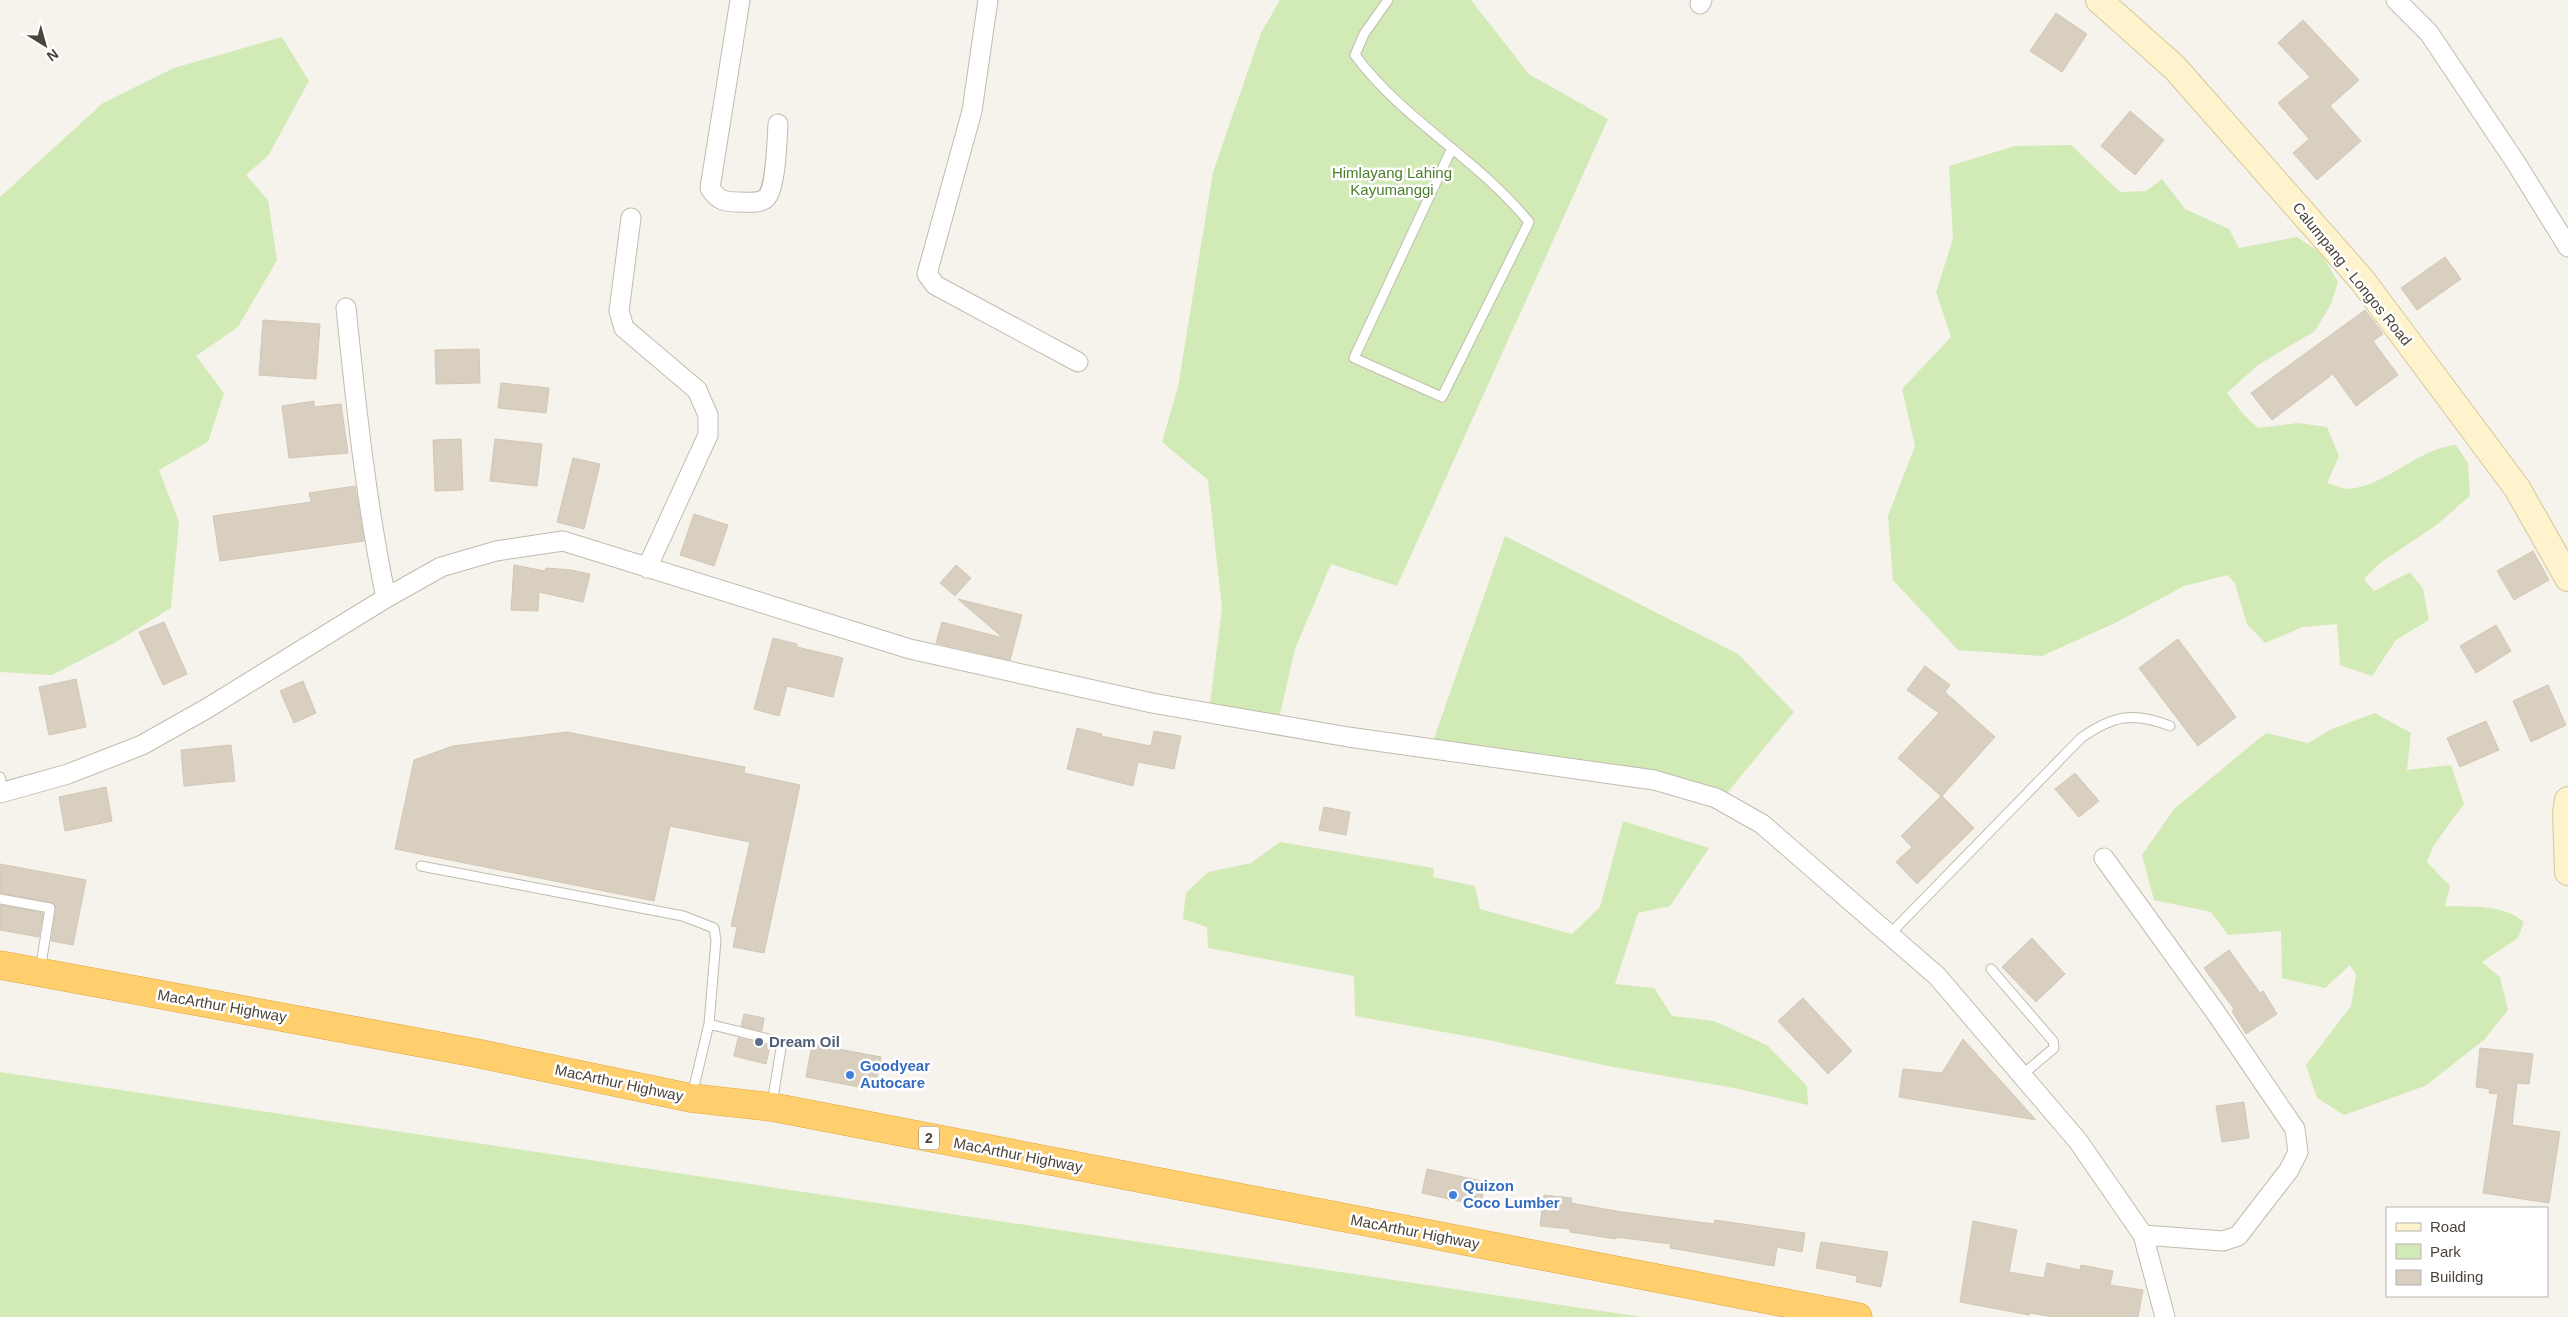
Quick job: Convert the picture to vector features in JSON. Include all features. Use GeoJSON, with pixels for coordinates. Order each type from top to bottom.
{"type":"FeatureCollection","features":[{"type":"Feature","properties":{"kind":"highway","name":"MacArthur Highway"},"geometry":{"type":"LineString","coordinates":[[0,965],[476,1052],[692,1098],[772,1107],[1858,1317]]}},
{"type":"Feature","properties":{"kind":"street"},"geometry":{"type":"LineString","coordinates":[[740,0],[710,188],[716,197],[725,202],[756,202],[766,198],[772,189],[778,124]]}},
{"type":"Feature","properties":{"kind":"street"},"geometry":{"type":"LineString","coordinates":[[988,0],[972,111],[927,274],[935,285],[1078,362]]}},
{"type":"Feature","properties":{"kind":"street","name":"Calumpang - Longos Road"},"geometry":{"type":"LineString","coordinates":[[2099,0],[2175,68],[2362,280],[2517,488],[2568,578]]}},
{"type":"Feature","properties":{"kind":"street"},"geometry":{"type":"LineString","coordinates":[[2396,0],[2429,33],[2516,163],[2568,247]]}},
{"type":"Feature","properties":{"kind":"street"},"geometry":{"type":"LineString","coordinates":[[631,218],[619,311],[624,328],[697,390],[708,415],[708,435],[647,568]]}},
{"type":"Feature","properties":{"kind":"street"},"geometry":{"type":"LineString","coordinates":[[346,308],[357,414],[373,534],[386,598]]}},
{"type":"Feature","properties":{"kind":"street"},"geometry":{"type":"LineString","coordinates":[[1,788],[68,774],[142,745],[206,709],[386,598],[441,567],[496,551],[563,541],[910,649],[1152,704],[1348,737],[1654,780],[1716,798],[1762,824],[1937,976],[2078,1141],[2143,1235],[2165,1317]]}},
{"type":"Feature","properties":{"kind":"street"},"geometry":{"type":"LineString","coordinates":[[2568,800],[2566,813],[2568,872]]}},
{"type":"Feature","properties":{"kind":"street"},"geometry":{"type":"LineString","coordinates":[[2104,858],[2210,1005],[2295,1129],[2298,1152],[2289,1170],[2238,1236],[2223,1240],[2143,1235]]}},
{"type":"Feature","properties":{"kind":"lane"},"geometry":{"type":"LineString","coordinates":[[1388,0],[1364,34],[1355,55],[1374,81],[1508,196],[1529,222],[1442,397],[1354,358],[1452,148]]}},
{"type":"Feature","properties":{"kind":"lane"},"geometry":{"type":"LineString","coordinates":[[1889,935],[2081,738],[2103,723],[2138,717],[2170,726]]}},
{"type":"Feature","properties":{"kind":"lane"},"geometry":{"type":"LineString","coordinates":[[421,866],[683,916],[714,928],[716,940],[709,1024],[692,1098]]}},
{"type":"Feature","properties":{"kind":"lane"},"geometry":{"type":"LineString","coordinates":[[0,899],[50,908],[39,973]]}},
{"type":"Feature","properties":{"kind":"lane"},"geometry":{"type":"LineString","coordinates":[[1991,969],[2053,1040],[2054,1048],[2022,1075]]}},
{"type":"Feature","properties":{"kind":"lane"},"geometry":{"type":"LineString","coordinates":[[709,1024],[776,1041],[779,1044],[781,1048],[772,1107]]}},
{"type":"Feature","properties":{"kind":"green space","name":"Himlayang Lahing Kayumanggi"},"geometry":{"type":"Polygon","coordinates":[[[1280,0],[1471,0],[1529,74],[1608,119],[1397,586],[1331,564],[1295,649],[1279,718],[1210,704],[1222,608],[1208,480],[1162,442],[1178,387],[1213,172],[1261,33],[1280,0]]]}},
{"type":"Feature","properties":{"kind":"green space"},"geometry":{"type":"Polygon","coordinates":[[[282,37],[309,81],[268,156],[246,175],[268,200],[277,260],[238,327],[196,356],[224,393],[208,442],[159,470],[179,522],[171,608],[116,642],[52,675],[0,672],[0,197],[103,103],[174,68],[282,37]]]}},
{"type":"Feature","properties":{"kind":"green space"},"geometry":{"type":"Polygon","coordinates":[[[2071,145],[2120,192],[2146,191],[2162,179],[2185,209],[2229,229],[2239,248],[2297,237],[2321,253],[2338,282],[2331,304],[2315,331],[2258,365],[2227,393],[2243,414],[2258,428],[2298,423],[2327,427],[2339,456],[2327,483],[2347,489],[2378,481],[2416,459],[2442,448],[2456,445],[2468,463],[2470,496],[2435,526],[2380,563],[2364,579],[2374,591],[2410,572],[2423,589],[2429,620],[2396,640],[2372,676],[2340,665],[2337,624],[2303,627],[2265,643],[2247,624],[2235,584],[2228,575],[2184,586],[2115,623],[2042,656],[1958,650],[1893,580],[1888,516],[1915,446],[1902,389],[1951,337],[1936,292],[1953,239],[1949,166],[2015,146],[2071,145]]]}},
{"type":"Feature","properties":{"kind":"green space"},"geometry":{"type":"Polygon","coordinates":[[[1505,536],[1738,654],[1794,712],[1727,793],[1590,768],[1432,744],[1505,536]]]}},
{"type":"Feature","properties":{"kind":"green space"},"geometry":{"type":"Polygon","coordinates":[[[2375,713],[2411,733],[2407,770],[2451,765],[2464,804],[2434,845],[2427,862],[2450,886],[2445,906],[2497,909],[2516,916],[2524,922],[2518,938],[2482,962],[2500,977],[2508,1010],[2484,1040],[2425,1086],[2344,1115],[2317,1098],[2306,1065],[2351,1006],[2356,975],[2350,965],[2325,988],[2282,978],[2281,931],[2228,935],[2211,912],[2154,900],[2142,855],[2174,809],[2266,733],[2308,743],[2332,729],[2375,713]]]}},
{"type":"Feature","properties":{"kind":"green space"},"geometry":{"type":"Polygon","coordinates":[[[1623,821],[1709,848],[1670,906],[1638,913],[1615,984],[1654,988],[1672,1016],[1714,1021],[1767,1045],[1807,1086],[1808,1105],[1734,1088],[1613,1067],[1488,1040],[1355,1016],[1354,976],[1208,948],[1207,927],[1183,919],[1186,893],[1208,872],[1251,863],[1280,842],[1434,868],[1433,877],[1475,886],[1480,909],[1572,934],[1600,907],[1623,821]]]}},
{"type":"Feature","properties":{"kind":"green space"},"geometry":{"type":"Polygon","coordinates":[[[0,1072],[1642,1317],[0,1317],[0,1072]]]}},
{"type":"Feature","properties":{"kind":"building"},"geometry":{"type":"Polygon","coordinates":[[[2056,13],[2087,34],[2062,72],[2030,51],[2056,13]]]}},
{"type":"Feature","properties":{"kind":"building"},"geometry":{"type":"Polygon","coordinates":[[[2303,20],[2359,80],[2330,106],[2361,141],[2317,180],[2293,153],[2309,139],[2278,103],[2310,77],[2278,43],[2303,20]]]}},
{"type":"Feature","properties":{"kind":"building"},"geometry":{"type":"Polygon","coordinates":[[[2130,111],[2164,140],[2135,175],[2101,146],[2130,111]]]}},
{"type":"Feature","properties":{"kind":"building"},"geometry":{"type":"Polygon","coordinates":[[[2445,257],[2461,279],[2417,310],[2401,288],[2445,257]]]}},
{"type":"Feature","properties":{"kind":"building"},"geometry":{"type":"Polygon","coordinates":[[[2365,310],[2383,334],[2373,341],[2398,375],[2356,406],[2333,374],[2272,420],[2251,393],[2365,310]]]}},
{"type":"Feature","properties":{"kind":"building"},"geometry":{"type":"Polygon","coordinates":[[[263,320],[320,324],[316,379],[259,375],[263,320]]]}},
{"type":"Feature","properties":{"kind":"building"},"geometry":{"type":"Polygon","coordinates":[[[479,349],[480,383],[436,384],[435,350],[479,349]]]}},
{"type":"Feature","properties":{"kind":"building"},"geometry":{"type":"Polygon","coordinates":[[[501,383],[549,388],[546,413],[498,408],[501,383]]]}},
{"type":"Feature","properties":{"kind":"building"},"geometry":{"type":"Polygon","coordinates":[[[314,401],[314,407],[341,404],[348,453],[289,458],[282,406],[314,401]]]}},
{"type":"Feature","properties":{"kind":"building"},"geometry":{"type":"Polygon","coordinates":[[[461,439],[463,490],[435,491],[433,440],[461,439]]]}},
{"type":"Feature","properties":{"kind":"building"},"geometry":{"type":"Polygon","coordinates":[[[495,439],[542,444],[537,486],[490,481],[495,439]]]}},
{"type":"Feature","properties":{"kind":"building"},"geometry":{"type":"Polygon","coordinates":[[[573,458],[600,464],[584,529],[557,522],[573,458]]]}},
{"type":"Feature","properties":{"kind":"building"},"geometry":{"type":"Polygon","coordinates":[[[355,486],[364,541],[220,561],[213,516],[311,502],[309,493],[355,486]]]}},
{"type":"Feature","properties":{"kind":"building"},"geometry":{"type":"Polygon","coordinates":[[[694,514],[728,525],[714,566],[680,555],[694,514]]]}},
{"type":"Feature","properties":{"kind":"building"},"geometry":{"type":"Polygon","coordinates":[[[2533,551],[2549,580],[2514,600],[2497,571],[2533,551]]]}},
{"type":"Feature","properties":{"kind":"building"},"geometry":{"type":"Polygon","coordinates":[[[514,565],[545,571],[546,568],[590,574],[583,602],[539,592],[538,611],[511,610],[514,565]]]}},
{"type":"Feature","properties":{"kind":"building"},"geometry":{"type":"Polygon","coordinates":[[[956,565],[971,578],[955,596],[940,583],[956,565]]]}},
{"type":"Feature","properties":{"kind":"building"},"geometry":{"type":"Polygon","coordinates":[[[958,599],[1022,615],[1010,660],[936,643],[942,622],[1003,638],[958,599]]]}},
{"type":"Feature","properties":{"kind":"building"},"geometry":{"type":"Polygon","coordinates":[[[164,622],[187,674],[163,685],[139,632],[164,622]]]}},
{"type":"Feature","properties":{"kind":"building"},"geometry":{"type":"Polygon","coordinates":[[[2496,625],[2511,651],[2476,673],[2460,646],[2496,625]]]}},
{"type":"Feature","properties":{"kind":"building"},"geometry":{"type":"Polygon","coordinates":[[[773,638],[797,644],[797,647],[843,658],[833,697],[787,686],[779,716],[754,709],[773,638]]]}},
{"type":"Feature","properties":{"kind":"building"},"geometry":{"type":"Polygon","coordinates":[[[2178,639],[2236,717],[2198,746],[2139,668],[2178,639]]]}},
{"type":"Feature","properties":{"kind":"building"},"geometry":{"type":"Polygon","coordinates":[[[1925,666],[1950,685],[1945,692],[1995,737],[1942,796],[1974,828],[1917,884],[1896,862],[1912,847],[1901,836],[1941,796],[1898,758],[1939,713],[1907,690],[1925,666]]]}},
{"type":"Feature","properties":{"kind":"building"},"geometry":{"type":"Polygon","coordinates":[[[76,679],[86,727],[49,735],[39,687],[76,679]]]}},
{"type":"Feature","properties":{"kind":"building"},"geometry":{"type":"Polygon","coordinates":[[[303,681],[316,713],[294,723],[280,691],[303,681]]]}},
{"type":"Feature","properties":{"kind":"building"},"geometry":{"type":"Polygon","coordinates":[[[2548,685],[2566,725],[2531,742],[2513,701],[2548,685]]]}},
{"type":"Feature","properties":{"kind":"building"},"geometry":{"type":"Polygon","coordinates":[[[2486,721],[2499,750],[2460,767],[2447,738],[2486,721]]]}},
{"type":"Feature","properties":{"kind":"building"},"geometry":{"type":"Polygon","coordinates":[[[1077,728],[1102,734],[1101,736],[1151,746],[1154,731],[1181,736],[1174,769],[1138,762],[1133,786],[1067,769],[1077,728]]]}},
{"type":"Feature","properties":{"kind":"building"},"geometry":{"type":"Polygon","coordinates":[[[567,732],[745,767],[744,773],[800,785],[764,953],[733,947],[737,927],[731,926],[750,842],[670,826],[654,901],[395,849],[414,760],[453,746],[567,732]]]}},
{"type":"Feature","properties":{"kind":"building"},"geometry":{"type":"Polygon","coordinates":[[[231,745],[235,781],[184,786],[181,750],[231,745]]]}},
{"type":"Feature","properties":{"kind":"building"},"geometry":{"type":"Polygon","coordinates":[[[2075,773],[2099,801],[2079,817],[2055,789],[2075,773]]]}},
{"type":"Feature","properties":{"kind":"building"},"geometry":{"type":"Polygon","coordinates":[[[106,787],[112,821],[65,831],[59,797],[106,787]]]}},
{"type":"Feature","properties":{"kind":"building"},"geometry":{"type":"Polygon","coordinates":[[[1324,807],[1350,812],[1346,835],[1319,830],[1324,807]]]}},
{"type":"Feature","properties":{"kind":"building"},"geometry":{"type":"Polygon","coordinates":[[[0,864],[86,880],[73,945],[51,941],[56,909],[54,903],[0,893],[0,864]]]}},
{"type":"Feature","properties":{"kind":"building"},"geometry":{"type":"Polygon","coordinates":[[[0,905],[43,913],[39,937],[0,930],[0,905]]]}},
{"type":"Feature","properties":{"kind":"building"},"geometry":{"type":"Polygon","coordinates":[[[2032,938],[2065,974],[2036,1002],[2002,967],[2032,938]]]}},
{"type":"Feature","properties":{"kind":"building"},"geometry":{"type":"Polygon","coordinates":[[[2229,950],[2260,993],[2263,991],[2277,1014],[2246,1034],[2232,1011],[2234,1009],[2204,968],[2229,950]]]}},
{"type":"Feature","properties":{"kind":"building"},"geometry":{"type":"Polygon","coordinates":[[[1803,998],[1852,1051],[1828,1074],[1778,1021],[1803,998]]]}},
{"type":"Feature","properties":{"kind":"building"},"geometry":{"type":"Polygon","coordinates":[[[744,1014],[764,1018],[762,1031],[741,1026],[744,1014]]]}},
{"type":"Feature","properties":{"kind":"building"},"geometry":{"type":"Polygon","coordinates":[[[738,1038],[770,1046],[766,1064],[734,1056],[738,1038]]]}},
{"type":"Feature","properties":{"kind":"building"},"geometry":{"type":"Polygon","coordinates":[[[1963,1039],[2036,1120],[1899,1097],[1903,1069],[1942,1073],[1963,1039]]]}},
{"type":"Feature","properties":{"kind":"building"},"geometry":{"type":"Polygon","coordinates":[[[812,1044],[881,1057],[875,1090],[806,1077],[812,1044]]]}},
{"type":"Feature","properties":{"kind":"building"},"geometry":{"type":"Polygon","coordinates":[[[2480,1048],[2533,1054],[2529,1084],[2517,1083],[2512,1125],[2560,1132],[2549,1203],[2483,1193],[2498,1094],[2489,1093],[2490,1089],[2476,1087],[2480,1048]]]}},
{"type":"Feature","properties":{"kind":"building"},"geometry":{"type":"Polygon","coordinates":[[[2244,1102],[2249,1138],[2222,1142],[2216,1106],[2244,1102]]]}},
{"type":"Feature","properties":{"kind":"building"},"geometry":{"type":"Polygon","coordinates":[[[1427,1169],[1486,1182],[1480,1206],[1422,1193],[1427,1169]]]}},
{"type":"Feature","properties":{"kind":"building"},"geometry":{"type":"Polygon","coordinates":[[[1544,1195],[1572,1198],[1571,1203],[1622,1212],[1714,1224],[1715,1220],[1805,1233],[1802,1252],[1777,1247],[1774,1266],[1670,1248],[1671,1244],[1616,1237],[1616,1239],[1570,1232],[1570,1229],[1540,1226],[1544,1195]]]}},
{"type":"Feature","properties":{"kind":"building"},"geometry":{"type":"Polygon","coordinates":[[[1973,1221],[2017,1230],[2009,1272],[2044,1278],[2047,1263],[2080,1270],[2081,1265],[2113,1271],[2110,1285],[2143,1290],[2138,1317],[2054,1317],[2030,1313],[2029,1315],[1960,1302],[1973,1221]]]}},
{"type":"Feature","properties":{"kind":"building"},"geometry":{"type":"Polygon","coordinates":[[[1821,1242],[1888,1252],[1881,1287],[1856,1282],[1857,1276],[1816,1268],[1821,1242]]]}},
{"type":"Feature","properties":{"kind":"place","name":"Dream Oil"},"geometry":{"type":"Point","coordinates":[759,1042]}},
{"type":"Feature","properties":{"kind":"place","name":"Goodyear Autocare"},"geometry":{"type":"Point","coordinates":[850,1075]}},
{"type":"Feature","properties":{"kind":"place","name":"Quizon Coco Lumber"},"geometry":{"type":"Point","coordinates":[1453,1195]}}]}
